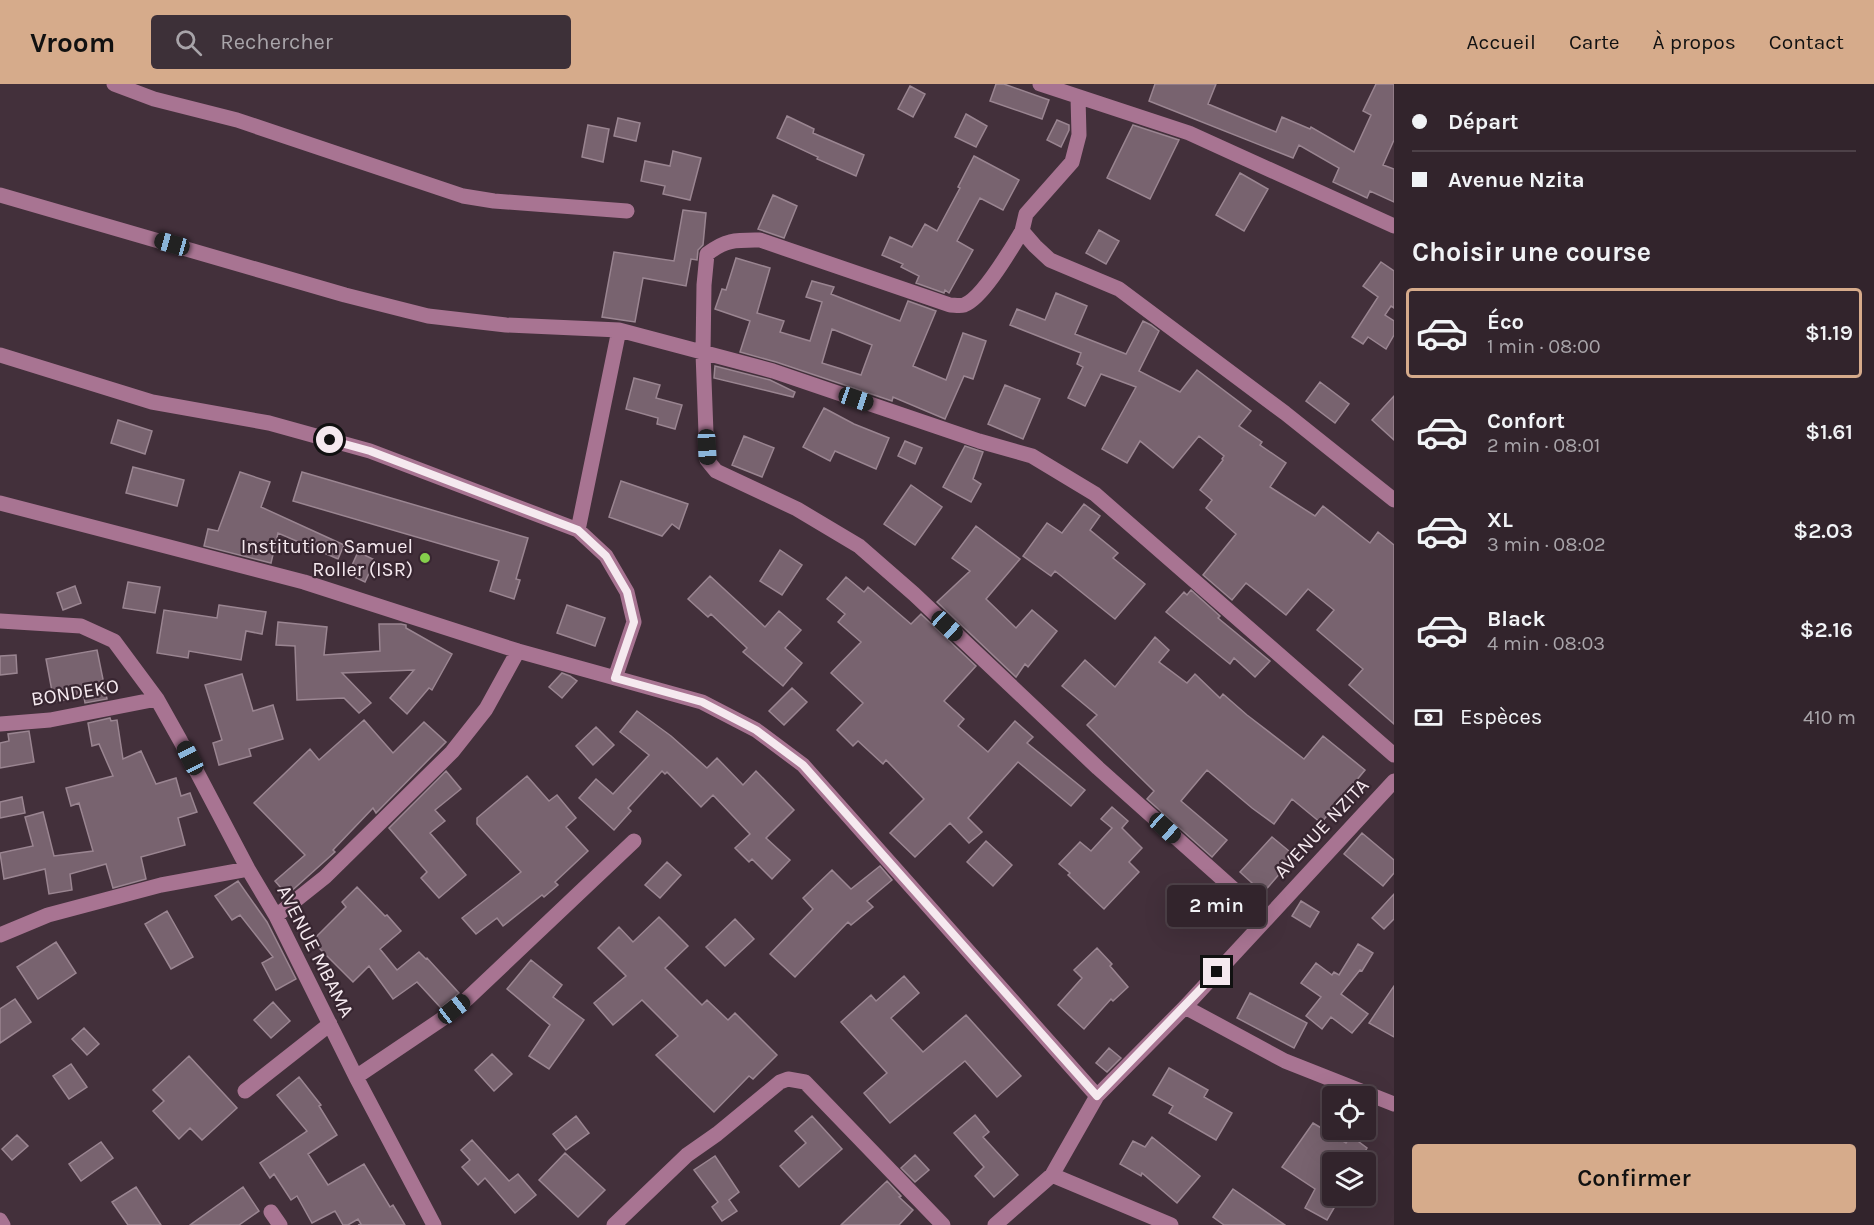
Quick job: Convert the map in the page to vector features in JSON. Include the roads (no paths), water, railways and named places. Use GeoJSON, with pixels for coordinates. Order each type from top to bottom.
{"type":"FeatureCollection","features":[{"type":"Feature","properties":{"kind":"street"},"geometry":{"type":"LineString","coordinates":[[114,84],[154,99],[237,120],[463,196],[494,201],[627,211]]}},
{"type":"Feature","properties":{"kind":"street"},"geometry":{"type":"LineString","coordinates":[[1040,84],[1189,133],[1394,226]]}},
{"type":"Feature","properties":{"kind":"street"},"geometry":{"type":"LineString","coordinates":[[1078,97],[1079,135],[1072,162],[1026,214],[1022,231],[997,271],[975,297],[964,305],[950,305],[760,240],[721,243],[707,254],[704,285],[707,460],[716,471],[797,509],[859,546],[914,594],[1098,768],[1266,918]]}},
{"type":"Feature","properties":{"kind":"street"},"geometry":{"type":"LineString","coordinates":[[0,195],[345,295],[428,316],[506,325],[619,330],[773,371],[980,441],[1032,456],[1095,494],[1394,755]]}},
{"type":"Feature","properties":{"kind":"street"},"geometry":{"type":"LineString","coordinates":[[1022,231],[1050,260],[1119,289],[1285,413],[1394,500]]}},
{"type":"Feature","properties":{"kind":"street"},"geometry":{"type":"LineString","coordinates":[[578,530],[619,330]]}},
{"type":"Feature","properties":{"kind":"street"},"geometry":{"type":"LineString","coordinates":[[0,355],[152,402],[269,423],[370,451],[578,530],[606,556],[627,592],[634,622],[615,678]]}},
{"type":"Feature","properties":{"kind":"street"},"geometry":{"type":"LineString","coordinates":[[0,503],[304,582],[518,651],[702,702],[756,730],[803,765],[1097,1096]]}},
{"type":"Feature","properties":{"kind":"street","name":"AVENUE MBAMA"},"geometry":{"type":"LineString","coordinates":[[0,621],[81,626],[114,641],[156,699],[276,916],[356,1077],[434,1225]]}},
{"type":"Feature","properties":{"kind":"street"},"geometry":{"type":"LineString","coordinates":[[276,916],[325,877],[452,752],[486,709],[518,651]]}},
{"type":"Feature","properties":{"kind":"street","name":"BONDEKO"},"geometry":{"type":"LineString","coordinates":[[0,724],[50,720],[156,699]]}},
{"type":"Feature","properties":{"kind":"street","name":"AVENUE NZITA"},"geometry":{"type":"LineString","coordinates":[[995,1225],[1052,1175],[1097,1096],[1185,1007],[1394,781]]}},
{"type":"Feature","properties":{"kind":"street"},"geometry":{"type":"LineString","coordinates":[[356,1077],[442,1019],[467,999],[634,841]]}},
{"type":"Feature","properties":{"kind":"street"},"geometry":{"type":"LineString","coordinates":[[0,935],[48,915],[161,885],[248,869]]}},
{"type":"Feature","properties":{"kind":"street"},"geometry":{"type":"LineString","coordinates":[[1185,1007],[1285,1060],[1394,1104]]}},
{"type":"Feature","properties":{"kind":"street"},"geometry":{"type":"LineString","coordinates":[[245,1090],[330,1024]]}},
{"type":"Feature","properties":{"kind":"street"},"geometry":{"type":"LineString","coordinates":[[614,1225],[687,1155],[788,1078],[805,1082],[943,1225]]}},
{"type":"Feature","properties":{"kind":"street"},"geometry":{"type":"LineString","coordinates":[[1052,1175],[1171,1225]]}},
{"type":"Feature","properties":{"kind":"street"},"geometry":{"type":"LineString","coordinates":[[271,1212],[280,1225]]}},
{"type":"Feature","properties":{"kind":"street"},"geometry":{"type":"LineString","coordinates":[[0,1220],[3,1225]]}},
{"type":"Feature","properties":{"kind":"place","name":"Institution Samuel Roller (ISR)"},"geometry":{"type":"Point","coordinates":[425,558]}}]}
